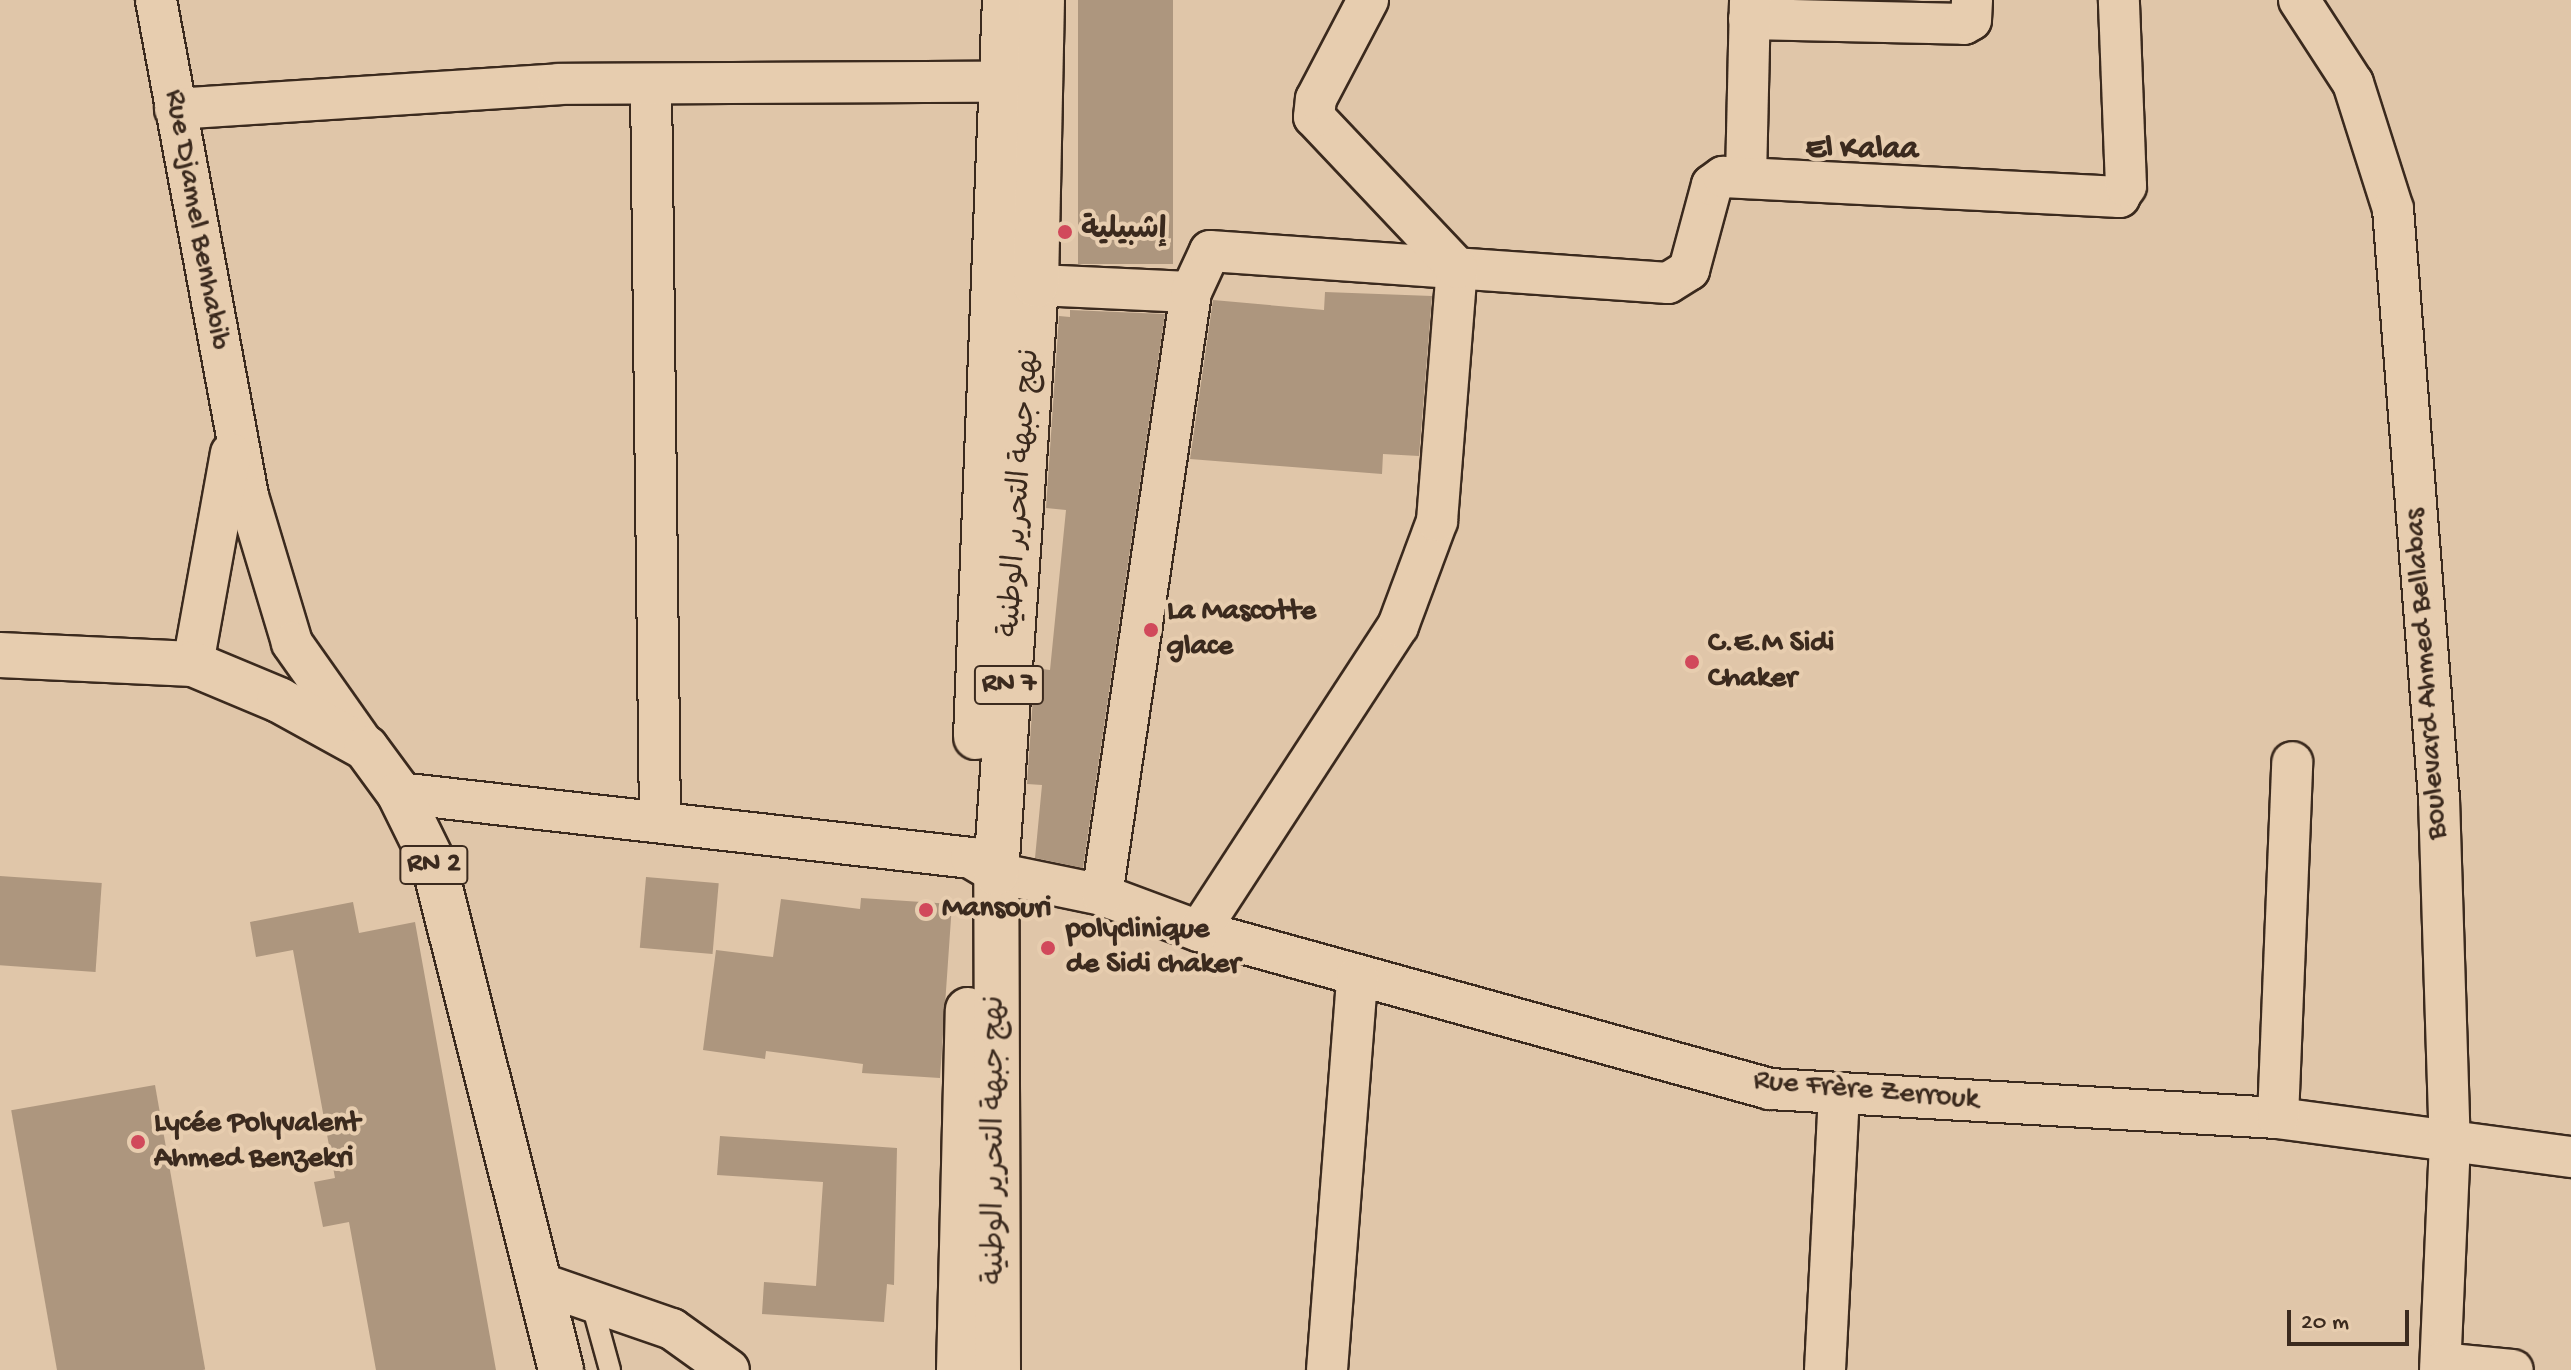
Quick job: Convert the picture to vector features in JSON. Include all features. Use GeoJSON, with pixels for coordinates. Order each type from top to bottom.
{"type":"FeatureCollection","features":[{"type":"Feature","properties":{"kind":"main road","name":"نهج جبهة التحرير الوطنية"},"geometry":{"type":"LineString","coordinates":[[959,1370],[984,865],[1005,0]]}},
{"type":"Feature","properties":{"kind":"main road","name":"نهج جبهة التحرير الوطنية"},"geometry":{"type":"LineString","coordinates":[[998,1370],[984,865],[1036,285],[1042,0]]}},
{"type":"Feature","properties":{"kind":"main road","name":"RN 2"},"geometry":{"type":"LineString","coordinates":[[1,653],[193,664],[279,700],[366,748],[399,793],[434,864],[561,1370]]}},
{"type":"Feature","properties":{"kind":"street","name":"Rue Djamel Benhabib"},"geometry":{"type":"LineString","coordinates":[[156,0],[233,441]]}},
{"type":"Feature","properties":{"kind":"street"},"geometry":{"type":"LineString","coordinates":[[1199,931],[1398,626],[1437,521],[1457,268],[1314,117],[1316,99],[1368,0]]}},
{"type":"Feature","properties":{"kind":"street"},"geometry":{"type":"LineString","coordinates":[[1746,178],[1750,10],[1964,24],[1971,20],[1972,0]]}},
{"type":"Feature","properties":{"kind":"street"},"geometry":{"type":"LineString","coordinates":[[1102,895],[1191,292],[1202,260],[1224,248],[1457,268],[1680,281],[1712,185],[1723,177],[2119,197],[2126,186],[2119,0]]}},
{"type":"Feature","properties":{"kind":"street","name":"Boulevard Ahmed Bellabas"},"geometry":{"type":"LineString","coordinates":[[2299,0],[2353,83],[2393,209],[2439,799],[2450,1142],[2440,1366]]}},
{"type":"Feature","properties":{"kind":"street"},"geometry":{"type":"LineString","coordinates":[[175,109],[651,84],[1001,82]]}},
{"type":"Feature","properties":{"kind":"street"},"geometry":{"type":"LineString","coordinates":[[651,84],[660,820]]}},
{"type":"Feature","properties":{"kind":"street"},"geometry":{"type":"LineString","coordinates":[[1036,285],[1191,292]]}},
{"type":"Feature","properties":{"kind":"street"},"geometry":{"type":"LineString","coordinates":[[193,664],[233,441]]}},
{"type":"Feature","properties":{"kind":"street"},"geometry":{"type":"LineString","coordinates":[[233,441],[292,643],[366,748]]}},
{"type":"Feature","properties":{"kind":"street"},"geometry":{"type":"LineString","coordinates":[[2278,1118],[2292,762]]}},
{"type":"Feature","properties":{"kind":"street","name":"Rue Frère Zerrouk"},"geometry":{"type":"LineString","coordinates":[[399,793],[660,820],[984,865],[1102,895],[1199,931],[1770,1089],[2278,1118],[2571,1157]]}},
{"type":"Feature","properties":{"kind":"street"},"geometry":{"type":"LineString","coordinates":[[1327,1370],[1357,976]]}},
{"type":"Feature","properties":{"kind":"street"},"geometry":{"type":"LineString","coordinates":[[1825,1370],[1839,1095]]}},
{"type":"Feature","properties":{"kind":"street"},"geometry":{"type":"LineString","coordinates":[[539,1283],[672,1329],[729,1370]]}},
{"type":"Feature","properties":{"kind":"street"},"geometry":{"type":"LineString","coordinates":[[2440,1366],[2513,1370]]}},
{"type":"Feature","properties":{"kind":"lane"},"geometry":{"type":"LineString","coordinates":[[591,1301],[610,1370]]}},
{"type":"Feature","properties":{"kind":"building"},"geometry":{"type":"Polygon","coordinates":[[[1078,0],[1173,0],[1173,264],[1078,264],[1078,0]]]}},
{"type":"Feature","properties":{"kind":"building"},"geometry":{"type":"Polygon","coordinates":[[[1325,292],[1432,296],[1419,456],[1383,454],[1382,474],[1190,459],[1213,300],[1324,310],[1325,292]]]}},
{"type":"Feature","properties":{"kind":"building"},"geometry":{"type":"Polygon","coordinates":[[[1070,310],[1165,314],[1083,868],[1035,858],[1042,785],[1027,784],[1035,668],[1050,670],[1066,510],[1046,508],[1059,316],[1070,317],[1070,310]]]}},
{"type":"Feature","properties":{"kind":"building"},"geometry":{"type":"Polygon","coordinates":[[[0,876],[102,883],[96,972],[0,965],[0,876]]]}},
{"type":"Feature","properties":{"kind":"building"},"geometry":{"type":"Polygon","coordinates":[[[646,877],[719,883],[713,954],[640,948],[646,877]]]}},
{"type":"Feature","properties":{"kind":"building"},"geometry":{"type":"Polygon","coordinates":[[[861,898],[952,904],[940,1078],[862,1073],[863,1064],[766,1051],[765,1059],[703,1050],[716,950],[773,957],[781,899],[860,909],[861,898]]]}},
{"type":"Feature","properties":{"kind":"building"},"geometry":{"type":"Polygon","coordinates":[[[353,902],[359,933],[415,922],[496,1370],[376,1370],[349,1222],[323,1227],[314,1182],[335,1178],[293,950],[256,957],[250,922],[353,902]]]}},
{"type":"Feature","properties":{"kind":"building"},"geometry":{"type":"Polygon","coordinates":[[[155,1085],[205,1370],[57,1370],[11,1110],[155,1085]]]}},
{"type":"Feature","properties":{"kind":"building"},"geometry":{"type":"Polygon","coordinates":[[[720,1136],[897,1148],[894,1285],[887,1284],[884,1322],[762,1314],[764,1282],[816,1286],[823,1182],[717,1175],[720,1136]]]}},
{"type":"Feature","properties":{"kind":"place","name":"إشبيلية"},"geometry":{"type":"Point","coordinates":[1065,232]}},
{"type":"Feature","properties":{"kind":"place","name":"La Mascotte glace"},"geometry":{"type":"Point","coordinates":[1151,630]}},
{"type":"Feature","properties":{"kind":"place","name":"C.E.M Sidi Chaker"},"geometry":{"type":"Point","coordinates":[1692,662]}},
{"type":"Feature","properties":{"kind":"place","name":"Mansouri"},"geometry":{"type":"Point","coordinates":[926,910]}},
{"type":"Feature","properties":{"kind":"place","name":"polyclinique de Sidi chaker"},"geometry":{"type":"Point","coordinates":[1048,948]}},
{"type":"Feature","properties":{"kind":"place","name":"Lycée Polyvalent Ahmed Benzekri"},"geometry":{"type":"Point","coordinates":[138,1142]}},
{"type":"Feature","properties":{"kind":"district","name":"El Kalaa"},"geometry":{"type":"Point","coordinates":[1862,150]}}]}
